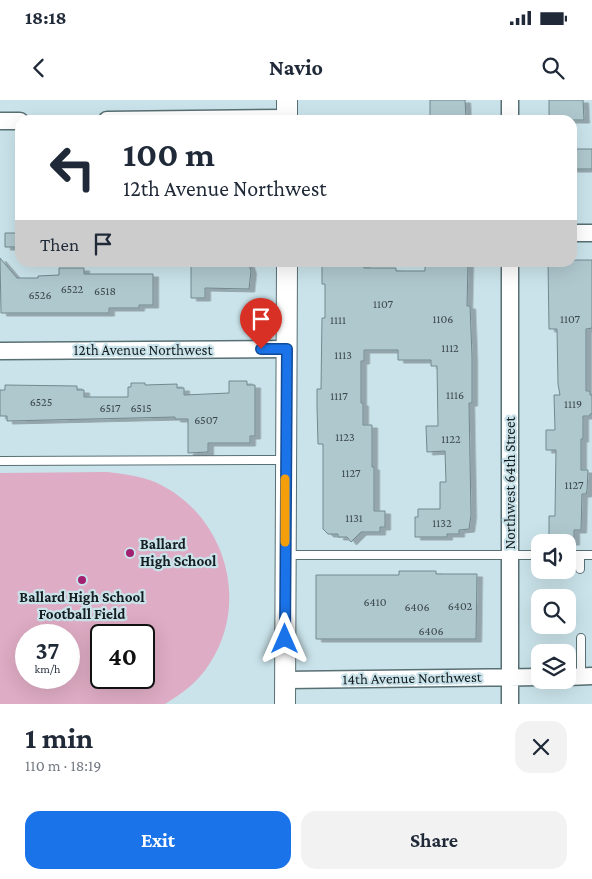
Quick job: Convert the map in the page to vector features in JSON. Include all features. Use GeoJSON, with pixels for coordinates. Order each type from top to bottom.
{"type":"FeatureCollection","features":[{"type":"Feature","properties":{"kind":"street"},"geometry":{"type":"LineString","coordinates":[[510,100],[510,115]]}},
{"type":"Feature","properties":{"kind":"street"},"geometry":{"type":"LineString","coordinates":[[262,115],[287,113]]}},
{"type":"Feature","properties":{"kind":"street"},"geometry":{"type":"LineString","coordinates":[[0,121],[15,121]]}},
{"type":"Feature","properties":{"kind":"street"},"geometry":{"type":"LineString","coordinates":[[577,233],[592,233]]}},
{"type":"Feature","properties":{"kind":"street"},"geometry":{"type":"LineString","coordinates":[[285,704],[287,267]]}},
{"type":"Feature","properties":{"kind":"street","name":"Northwest 64th Street"},"geometry":{"type":"LineString","coordinates":[[510,267],[510,704]]}},
{"type":"Feature","properties":{"kind":"street","name":"12th Avenue Northwest"},"geometry":{"type":"LineString","coordinates":[[0,351],[287,349]]}},
{"type":"Feature","properties":{"kind":"street","name":"14th Avenue Northwest"},"geometry":{"type":"LineString","coordinates":[[285,680],[531,677]]}},
{"type":"Feature","properties":{"kind":"lane"},"geometry":{"type":"LineString","coordinates":[[0,461],[285,460]]}},
{"type":"Feature","properties":{"kind":"lane"},"geometry":{"type":"LineString","coordinates":[[285,555],[531,556]]}},
{"type":"Feature","properties":{"kind":"lane"},"geometry":{"type":"LineString","coordinates":[[576,556],[592,555]]}},
{"type":"Feature","properties":{"kind":"lane"},"geometry":{"type":"LineString","coordinates":[[580,556],[580,569]]}},
{"type":"Feature","properties":{"kind":"lane"},"geometry":{"type":"LineString","coordinates":[[580,676],[581,638]]}},
{"type":"Feature","properties":{"kind":"shaded area","name":"Ballard High School"},"geometry":{"type":"Polygon","coordinates":[[[107,472],[126,474],[155,482],[179,496],[198,514],[214,536],[224,561],[229,586],[228,612],[222,638],[210,663],[201,675],[190,686],[165,704],[0,704],[0,473],[107,472]]]}},
{"type":"Feature","properties":{"kind":"building"},"geometry":{"type":"Polygon","coordinates":[[[430,100],[465,100],[466,115],[430,115],[430,100]]]}},
{"type":"Feature","properties":{"kind":"building"},"geometry":{"type":"Polygon","coordinates":[[[549,100],[583,100],[584,120],[577,120],[577,115],[549,115],[549,100]]]}},
{"type":"Feature","properties":{"kind":"building"},"geometry":{"type":"Polygon","coordinates":[[[577,149],[592,149],[592,169],[577,169],[577,149]]]}},
{"type":"Feature","properties":{"kind":"building"},"geometry":{"type":"Polygon","coordinates":[[[5,233],[15,233],[15,247],[5,247],[5,233]]]}},
{"type":"Feature","properties":{"kind":"building"},"geometry":{"type":"Polygon","coordinates":[[[0,258],[17,278],[59,275],[59,268],[84,268],[84,274],[153,274],[153,305],[139,305],[139,308],[109,308],[109,313],[1,313],[0,258]]]}},
{"type":"Feature","properties":{"kind":"building"},"geometry":{"type":"Polygon","coordinates":[[[577,260],[592,260],[592,328],[586,329],[586,391],[590,391],[590,395],[592,395],[592,414],[590,416],[583,416],[581,470],[588,470],[587,490],[586,494],[582,494],[581,530],[574,530],[574,534],[549,534],[549,516],[555,516],[556,450],[546,450],[546,430],[555,430],[554,395],[560,395],[557,329],[549,329],[548,267],[577,267],[577,260]]]}},
{"type":"Feature","properties":{"kind":"building"},"geometry":{"type":"Polygon","coordinates":[[[191,267],[250,267],[249,289],[205,288],[205,298],[191,298],[191,267]]]}},
{"type":"Feature","properties":{"kind":"building"},"geometry":{"type":"Polygon","coordinates":[[[322,267],[396,268],[396,271],[425,271],[425,267],[468,267],[467,306],[470,306],[472,356],[472,403],[469,403],[471,515],[469,529],[459,530],[459,534],[447,534],[447,537],[415,537],[415,517],[418,517],[418,509],[440,509],[440,482],[446,482],[445,451],[427,452],[426,426],[438,426],[437,366],[431,366],[431,360],[398,360],[398,350],[364,350],[364,361],[361,361],[363,425],[372,425],[374,511],[385,511],[385,527],[380,527],[380,532],[361,532],[351,542],[347,537],[338,537],[338,534],[328,534],[323,529],[323,444],[318,444],[317,406],[317,389],[321,389],[322,318],[325,318],[325,284],[322,284],[322,267]]]}},
{"type":"Feature","properties":{"kind":"building"},"geometry":{"type":"Polygon","coordinates":[[[229,381],[247,381],[247,385],[255,385],[255,436],[250,436],[250,443],[208,443],[208,452],[188,453],[188,419],[175,419],[175,417],[7,421],[7,416],[0,416],[0,390],[5,390],[5,385],[77,386],[77,390],[84,390],[84,397],[128,397],[128,387],[131,387],[131,383],[145,383],[145,385],[177,384],[177,388],[184,388],[184,395],[229,393],[229,381]]]}},
{"type":"Feature","properties":{"kind":"building"},"geometry":{"type":"Polygon","coordinates":[[[399,571],[436,571],[436,574],[477,574],[476,639],[316,639],[316,575],[399,575],[399,571]]]}},
{"type":"Feature","properties":{"kind":"slow traffic"},"geometry":{"type":"LineString","coordinates":[[285,479],[285,542]]}},
{"type":"Feature","properties":{"kind":"place","name":"Ballard High School"},"geometry":{"type":"Point","coordinates":[130,553]}},
{"type":"Feature","properties":{"kind":"place","name":"Ballard High School Football Field"},"geometry":{"type":"Point","coordinates":[82,580]}},
{"type":"Feature","properties":{"kind":"route"},"geometry":{"type":"LineString","coordinates":[[261,349],[287,349],[285,639]]}}]}
